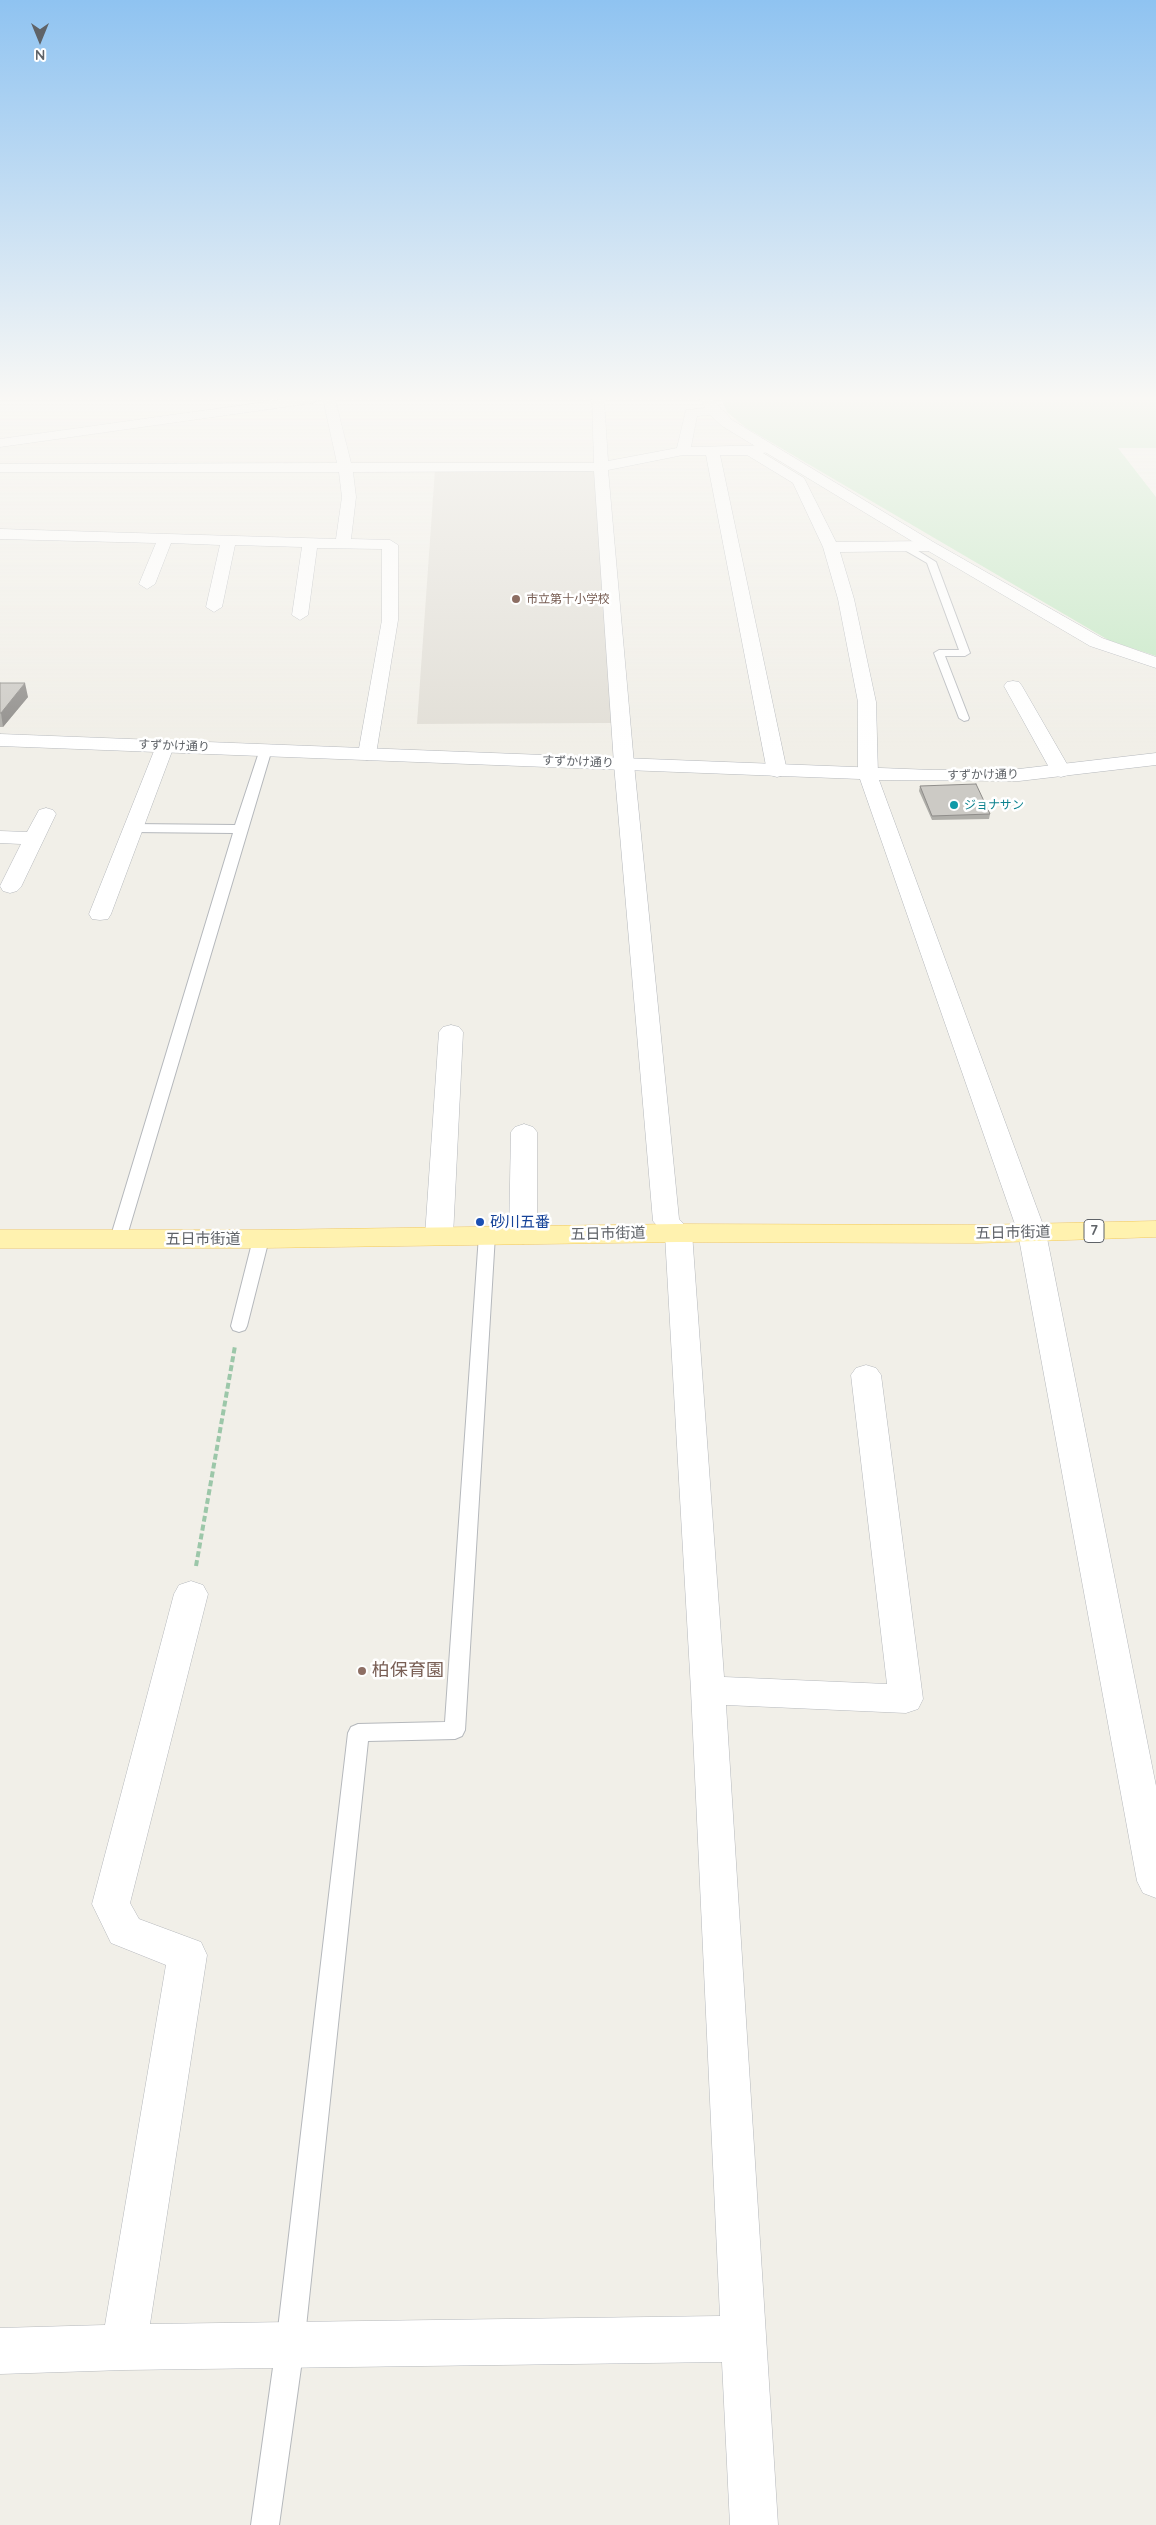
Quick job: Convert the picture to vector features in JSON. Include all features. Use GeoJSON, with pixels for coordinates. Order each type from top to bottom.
{"type":"FeatureCollection","features":[{"type":"Feature","properties":{"kind":"main road","name":"五日市街道"},"geometry":{"type":"LineString","coordinates":[[0,1239],[261,1239],[678,1233],[1032,1233],[1156,1229]]}},
{"type":"Feature","properties":{"kind":"street"},"geometry":{"type":"LineString","coordinates":[[342,544],[346,517]]}},
{"type":"Feature","properties":{"kind":"street"},"geometry":{"type":"LineString","coordinates":[[605,517],[624,764],[666,1221],[678,1233],[708,1690],[754,2525]]}},
{"type":"Feature","properties":{"kind":"street"},"geometry":{"type":"LineString","coordinates":[[725,517],[777,771]]}},
{"type":"Feature","properties":{"kind":"street"},"geometry":{"type":"LineString","coordinates":[[816,517],[831,547],[846,599],[867,702],[868,775],[1032,1233],[1156,1881]]}},
{"type":"Feature","properties":{"kind":"street"},"geometry":{"type":"LineString","coordinates":[[882,517],[1096,642],[1123,653],[1156,662]]}},
{"type":"Feature","properties":{"kind":"street"},"geometry":{"type":"LineString","coordinates":[[0,534],[390,545],[390,620],[366,754]]}},
{"type":"Feature","properties":{"kind":"street"},"geometry":{"type":"LineString","coordinates":[[147,584],[165,539]]}},
{"type":"Feature","properties":{"kind":"street"},"geometry":{"type":"LineString","coordinates":[[214,607],[228,541]]}},
{"type":"Feature","properties":{"kind":"street"},"geometry":{"type":"LineString","coordinates":[[300,615],[310,543]]}},
{"type":"Feature","properties":{"kind":"street"},"geometry":{"type":"LineString","coordinates":[[831,547],[930,546]]}},
{"type":"Feature","properties":{"kind":"street"},"geometry":{"type":"LineString","coordinates":[[1013,686],[1061,771]]}},
{"type":"Feature","properties":{"kind":"street","name":"すずかけ通り"},"geometry":{"type":"LineString","coordinates":[[0,740],[266,749],[868,775],[977,776],[1061,771],[1156,759]]}},
{"type":"Feature","properties":{"kind":"street"},"geometry":{"type":"LineString","coordinates":[[100,914],[164,746]]}},
{"type":"Feature","properties":{"kind":"street"},"geometry":{"type":"LineString","coordinates":[[10,887],[46,814]]}},
{"type":"Feature","properties":{"kind":"street"},"geometry":{"type":"LineString","coordinates":[[0,837],[34,838]]}},
{"type":"Feature","properties":{"kind":"street"},"geometry":{"type":"LineString","coordinates":[[439,1236],[451,1032]]}},
{"type":"Feature","properties":{"kind":"street"},"geometry":{"type":"LineString","coordinates":[[523,1235],[524,1132]]}},
{"type":"Feature","properties":{"kind":"street"},"geometry":{"type":"LineString","coordinates":[[708,1690],[906,1698],[866,1375]]}},
{"type":"Feature","properties":{"kind":"street"},"geometry":{"type":"LineString","coordinates":[[124,2346],[187,1955],[125,1931],[110,1904],[191,1594]]}},
{"type":"Feature","properties":{"kind":"street"},"geometry":{"type":"LineString","coordinates":[[0,2351],[124,2346],[290,2346],[745,2340]]}},
{"type":"Feature","properties":{"kind":"lane"},"geometry":{"type":"LineString","coordinates":[[904,546],[931,562],[966,653],[939,653],[964,718]]}},
{"type":"Feature","properties":{"kind":"lane"},"geometry":{"type":"LineString","coordinates":[[118,1238],[240,829],[266,749]]}},
{"type":"Feature","properties":{"kind":"lane"},"geometry":{"type":"LineString","coordinates":[[132,828],[240,829]]}},
{"type":"Feature","properties":{"kind":"lane"},"geometry":{"type":"LineString","coordinates":[[265,2525],[290,2346],[358,1733],[455,1730],[487,1235]]}},
{"type":"Feature","properties":{"kind":"lane"},"geometry":{"type":"LineString","coordinates":[[239,1326],[261,1239]]}},
{"type":"Feature","properties":{"kind":"path"},"geometry":{"type":"LineString","coordinates":[[191,1594],[239,1326]]}},
{"type":"Feature","properties":{"kind":"shaded area","name":"市立第十小学校"},"geometry":{"type":"Polygon","coordinates":[[[432,517],[602,517],[612,723],[417,724],[432,517]]]}},
{"type":"Feature","properties":{"kind":"green space"},"geometry":{"type":"Polygon","coordinates":[[[898,517],[1156,517],[1156,656],[1110,641],[898,517]]]}},
{"type":"Feature","properties":{"kind":"building"},"geometry":{"type":"Polygon","coordinates":[[[0,683],[25,683],[1,713],[0,713],[0,683]]]}},
{"type":"Feature","properties":{"kind":"building","name":"ジョナサン"},"geometry":{"type":"Polygon","coordinates":[[[976,784],[990,814],[932,816],[920,786],[976,784]]]}},
{"type":"Feature","properties":{"kind":"place","name":"市立第十小学校"},"geometry":{"type":"Point","coordinates":[516,599]}},
{"type":"Feature","properties":{"kind":"place","name":"ジョナサン"},"geometry":{"type":"Point","coordinates":[954,805]}},
{"type":"Feature","properties":{"kind":"place","name":"砂川五番"},"geometry":{"type":"Point","coordinates":[480,1222]}},
{"type":"Feature","properties":{"kind":"place","name":"柏保育園"},"geometry":{"type":"Point","coordinates":[362,1671]}}]}
